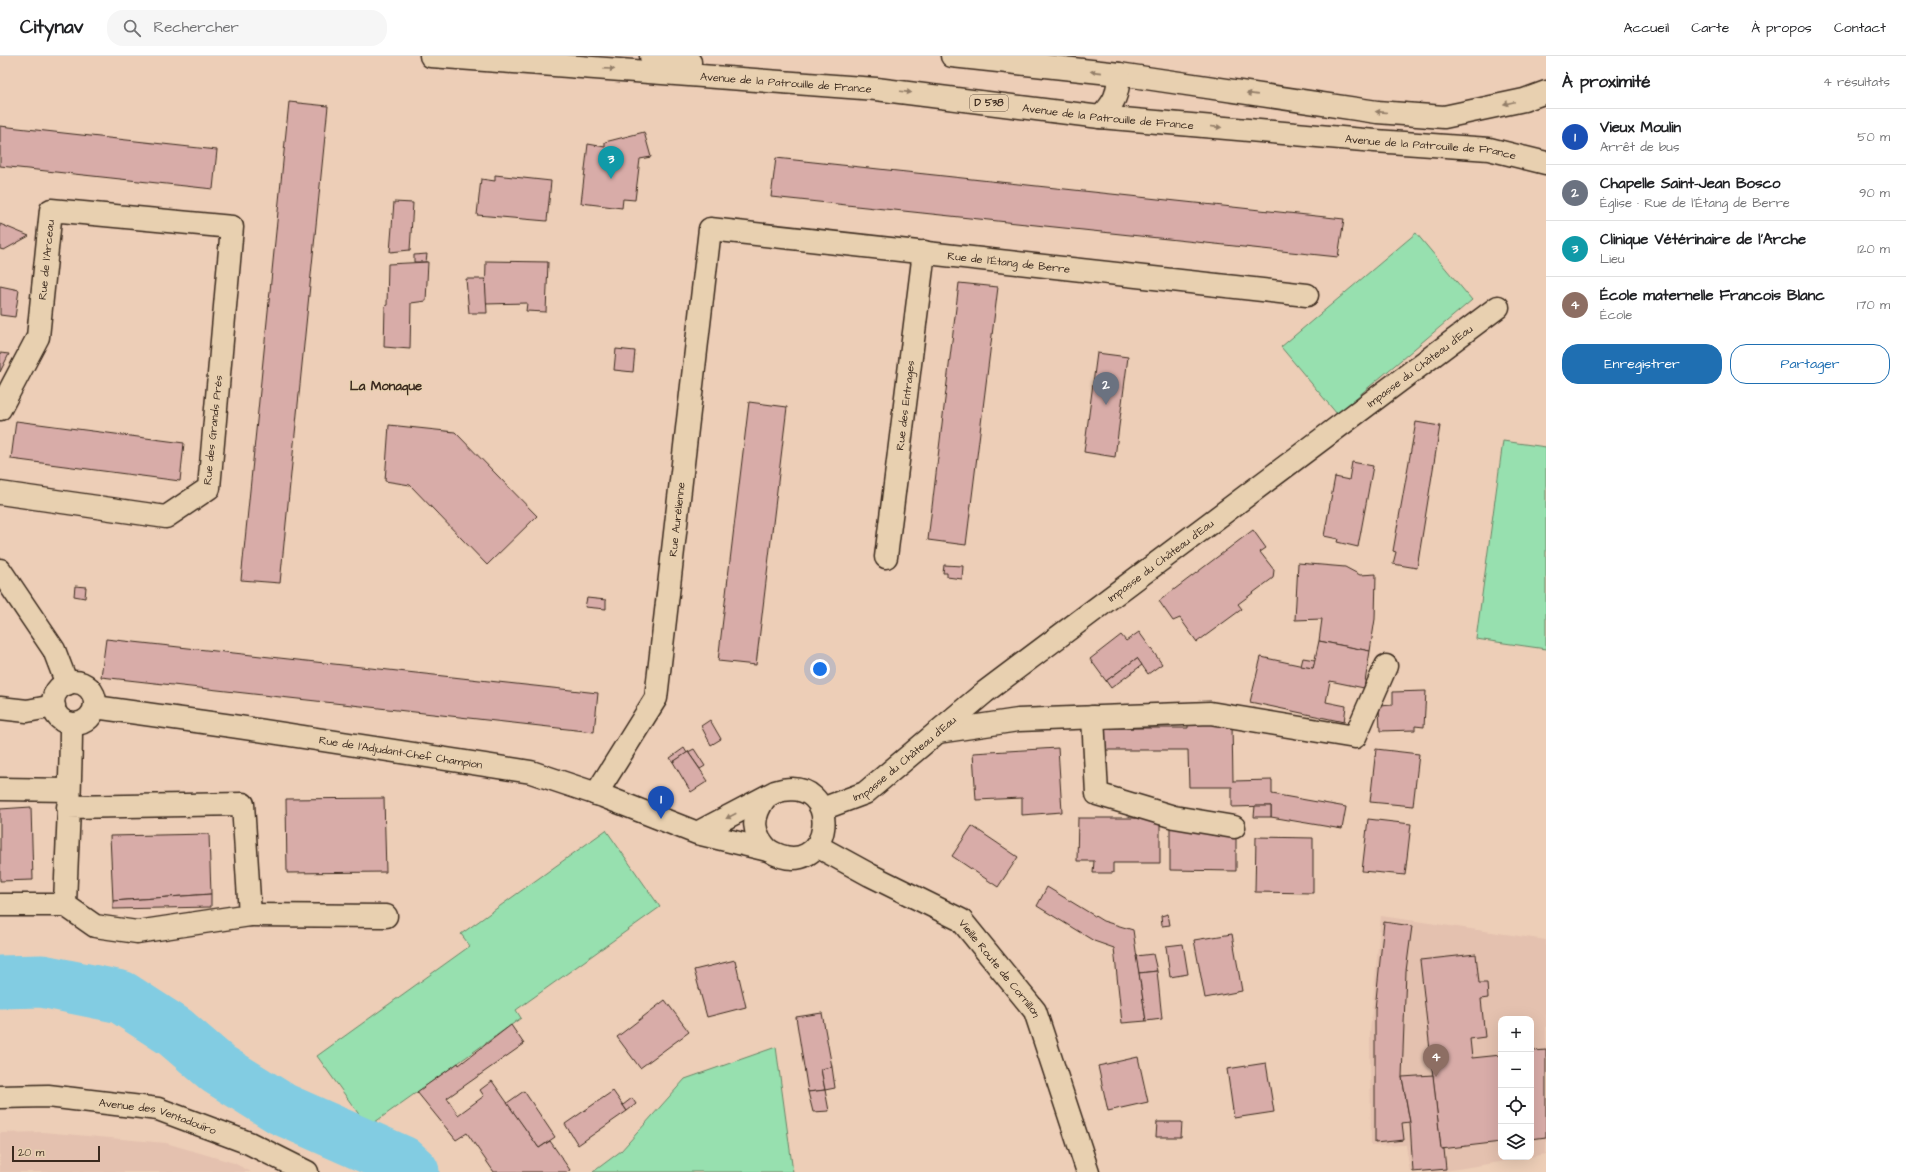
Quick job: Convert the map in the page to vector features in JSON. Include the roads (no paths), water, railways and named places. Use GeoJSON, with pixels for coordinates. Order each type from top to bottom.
{"type":"FeatureCollection","features":[{"type":"Feature","properties":{"kind":"street","name":"Avenue de la Patrouille de France"},"geometry":{"type":"LineString","coordinates":[[431,56],[876,88],[1100,117],[1374,142],[1489,149],[1546,163]]}},
{"type":"Feature","properties":{"kind":"street"},"geometry":{"type":"LineString","coordinates":[[652,56],[876,88]]}},
{"type":"Feature","properties":{"kind":"street"},"geometry":{"type":"LineString","coordinates":[[952,56],[1119,74],[1377,112],[1444,117],[1524,100],[1546,92]]}},
{"type":"Feature","properties":{"kind":"street"},"geometry":{"type":"LineString","coordinates":[[1100,117],[1112,106],[1118,88],[1119,74]]}},
{"type":"Feature","properties":{"kind":"street","name":"Rue de l'Arceau"},"geometry":{"type":"LineString","coordinates":[[0,409],[38,337],[51,210],[232,227]]}},
{"type":"Feature","properties":{"kind":"street","name":"Rue des Grands Prés"},"geometry":{"type":"LineString","coordinates":[[0,493],[166,517],[209,488],[232,227]]}},
{"type":"Feature","properties":{"kind":"street","name":"Rue de l'Étang de Berre"},"geometry":{"type":"LineString","coordinates":[[710,229],[1307,294]]}},
{"type":"Feature","properties":{"kind":"street","name":"Rue Aurélienne"},"geometry":{"type":"LineString","coordinates":[[596,794],[656,698],[710,229]]}},
{"type":"Feature","properties":{"kind":"street","name":"Rue des Entrages"},"geometry":{"type":"LineString","coordinates":[[886,557],[924,252]]}},
{"type":"Feature","properties":{"kind":"street","name":"Impasse du Château d'Eau"},"geometry":{"type":"LineString","coordinates":[[822,809],[865,793],[991,687],[1498,307]]}},
{"type":"Feature","properties":{"kind":"street"},"geometry":{"type":"LineString","coordinates":[[0,570],[54,650],[67,684]]}},
{"type":"Feature","properties":{"kind":"street"},"geometry":{"type":"LineString","coordinates":[[938,732],[1018,720],[1210,713],[1355,737],[1386,666]]}},
{"type":"Feature","properties":{"kind":"street"},"geometry":{"type":"LineString","coordinates":[[79,683],[89,689],[95,700],[95,706],[89,718],[77,724],[71,724],[59,718],[54,706],[56,693],[67,684],[79,683]]}},
{"type":"Feature","properties":{"kind":"street"},"geometry":{"type":"LineString","coordinates":[[0,708],[27,711],[54,706]]}},
{"type":"Feature","properties":{"kind":"street","name":"Rue de l'Adjudant-Chef Champion"},"geometry":{"type":"LineString","coordinates":[[95,706],[531,772],[596,794],[697,833],[768,850]]}},
{"type":"Feature","properties":{"kind":"street"},"geometry":{"type":"LineString","coordinates":[[1093,717],[1097,794],[1174,816],[1234,827]]}},
{"type":"Feature","properties":{"kind":"street"},"geometry":{"type":"LineString","coordinates":[[65,905],[71,767],[71,724]]}},
{"type":"Feature","properties":{"kind":"street"},"geometry":{"type":"LineString","coordinates":[[697,833],[775,792],[785,789],[796,789],[807,793],[816,800],[822,809],[825,818],[824,828],[822,838],[817,846],[808,853],[798,857],[788,858],[777,856],[768,850],[760,842],[756,831],[755,819],[765,798]]}},
{"type":"Feature","properties":{"kind":"street"},"geometry":{"type":"LineString","coordinates":[[0,790],[69,799],[243,804],[250,915]]}},
{"type":"Feature","properties":{"kind":"street","name":"Vieille Route de Cornillon"},"geometry":{"type":"LineString","coordinates":[[817,846],[870,875],[962,920],[1035,1011],[1088,1172]]}},
{"type":"Feature","properties":{"kind":"street"},"geometry":{"type":"LineString","coordinates":[[0,905],[65,905],[95,926],[137,932],[250,915],[386,916]]}},
{"type":"Feature","properties":{"kind":"street","name":"Avenue des Ventadouïro"},"geometry":{"type":"LineString","coordinates":[[0,1097],[48,1096],[158,1109],[249,1143],[307,1172]]}},
{"type":"Feature","properties":{"kind":"waterway"},"geometry":{"type":"LineString","coordinates":[[0,982],[42,981],[121,997],[175,1032],[218,1069],[282,1109],[402,1162],[413,1172]]}},
{"type":"Feature","properties":{"kind":"place","name":"Clinique Vétérinaire de l'Arche"},"geometry":{"type":"Point","coordinates":[611,179]}},
{"type":"Feature","properties":{"kind":"place","name":"Chapelle Saint-Jean Bosco"},"geometry":{"type":"Point","coordinates":[1106,405]}},
{"type":"Feature","properties":{"kind":"place","name":"Vieux Moulin"},"geometry":{"type":"Point","coordinates":[661,819]}},
{"type":"Feature","properties":{"kind":"place","name":"École maternelle Francois Blanc"},"geometry":{"type":"Point","coordinates":[1436,1077]}},
{"type":"Feature","properties":{"kind":"district","name":"La Monaque"},"geometry":{"type":"Point","coordinates":[386,386]}}]}
